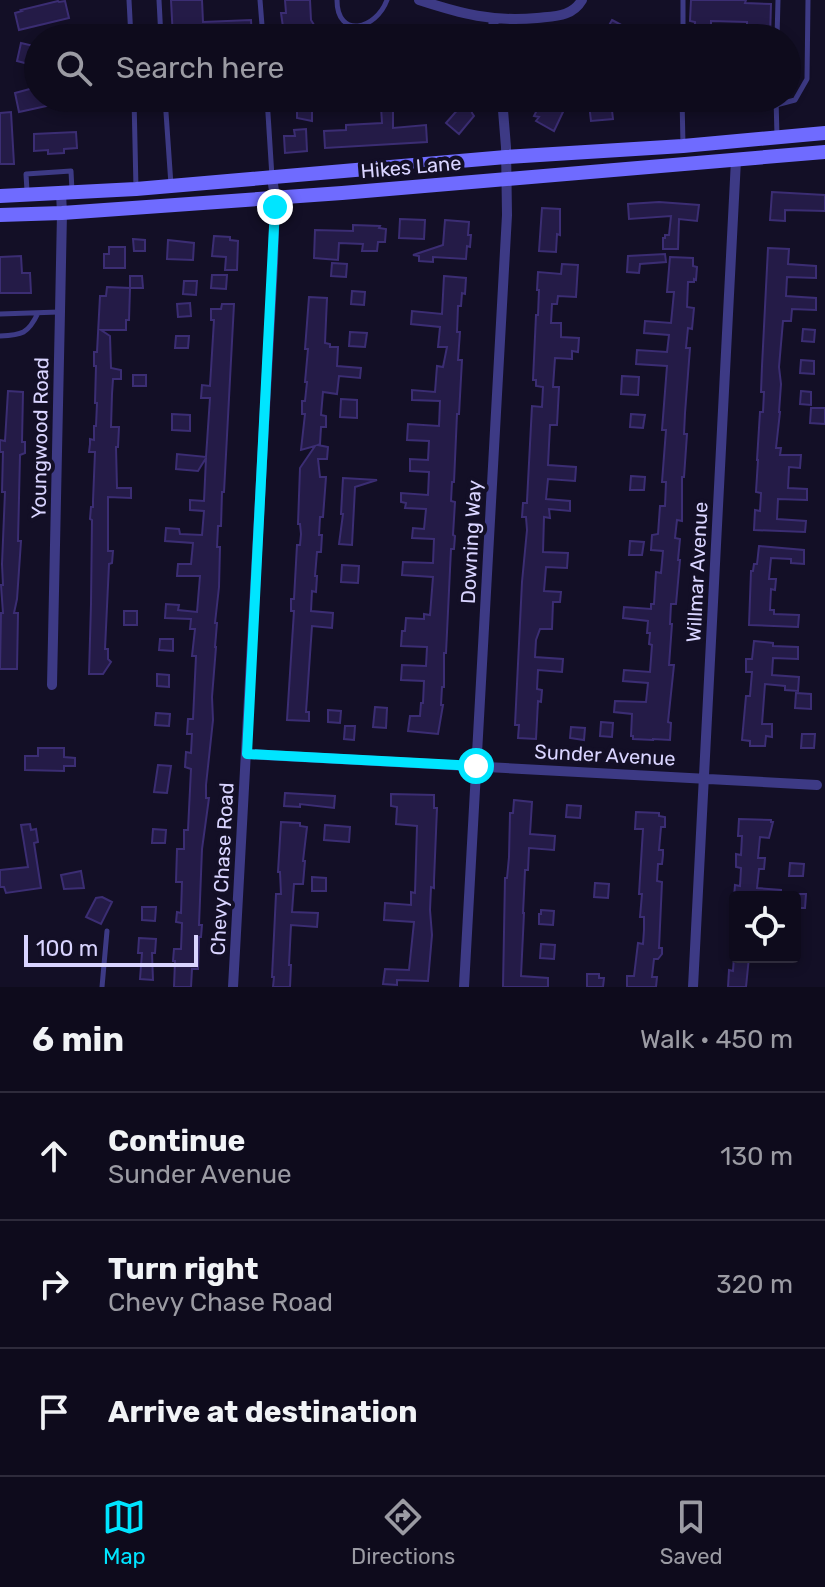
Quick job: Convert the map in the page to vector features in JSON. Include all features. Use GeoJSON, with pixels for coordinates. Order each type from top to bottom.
{"type":"FeatureCollection","features":[{"type":"Feature","properties":{"kind":"main road","name":"Hikes Lane"},"geometry":{"type":"LineString","coordinates":[[0,196],[136,189],[825,133]]}},
{"type":"Feature","properties":{"kind":"main road","name":"Hikes Lane"},"geometry":{"type":"LineString","coordinates":[[0,215],[275,198],[825,152]]}},
{"type":"Feature","properties":{"kind":"street"},"geometry":{"type":"LineString","coordinates":[[419,0],[469,15],[511,20],[560,16],[575,10],[582,0]]}},
{"type":"Feature","properties":{"kind":"street"},"geometry":{"type":"LineString","coordinates":[[493,19],[494,24]]}},
{"type":"Feature","properties":{"kind":"street","name":"Downing Way"},"geometry":{"type":"LineString","coordinates":[[464,987],[507,215],[503,112]]}},
{"type":"Feature","properties":{"kind":"street","name":"Willmar Avenue"},"geometry":{"type":"LineString","coordinates":[[693,987],[736,160]]}},
{"type":"Feature","properties":{"kind":"street","name":"Chevy Chase Road"},"geometry":{"type":"LineString","coordinates":[[233,987],[273,263],[275,198],[272,177]]}},
{"type":"Feature","properties":{"kind":"street","name":"Youngwood Road"},"geometry":{"type":"LineString","coordinates":[[52,685],[62,213],[66,192]]}},
{"type":"Feature","properties":{"kind":"street","name":"Sunder Avenue"},"geometry":{"type":"LineString","coordinates":[[247,754],[817,785]]}},
{"type":"Feature","properties":{"kind":"lane"},"geometry":{"type":"LineString","coordinates":[[129,0],[130,24]]}},
{"type":"Feature","properties":{"kind":"lane"},"geometry":{"type":"LineString","coordinates":[[159,0],[160,24]]}},
{"type":"Feature","properties":{"kind":"lane"},"geometry":{"type":"LineString","coordinates":[[260,0],[262,24]]}},
{"type":"Feature","properties":{"kind":"lane"},"geometry":{"type":"LineString","coordinates":[[337,0],[337,10],[352,24]]}},
{"type":"Feature","properties":{"kind":"lane"},"geometry":{"type":"LineString","coordinates":[[366,24],[379,16],[387,0]]}},
{"type":"Feature","properties":{"kind":"lane"},"geometry":{"type":"LineString","coordinates":[[683,0],[683,24]]}},
{"type":"Feature","properties":{"kind":"lane"},"geometry":{"type":"LineString","coordinates":[[777,24],[778,0]]}},
{"type":"Feature","properties":{"kind":"lane"},"geometry":{"type":"LineString","coordinates":[[801,90],[807,79],[808,0]]}},
{"type":"Feature","properties":{"kind":"lane"},"geometry":{"type":"LineString","coordinates":[[134,112],[136,189]]}},
{"type":"Feature","properties":{"kind":"lane"},"geometry":{"type":"LineString","coordinates":[[166,112],[171,186]]}},
{"type":"Feature","properties":{"kind":"lane"},"geometry":{"type":"LineString","coordinates":[[268,112],[272,177]]}},
{"type":"Feature","properties":{"kind":"lane"},"geometry":{"type":"LineString","coordinates":[[682,112],[683,146]]}},
{"type":"Feature","properties":{"kind":"lane"},"geometry":{"type":"LineString","coordinates":[[776,112],[777,136]]}},
{"type":"Feature","properties":{"kind":"lane"},"geometry":{"type":"LineString","coordinates":[[27,195],[26,174],[71,171],[66,192]]}},
{"type":"Feature","properties":{"kind":"lane"},"geometry":{"type":"LineString","coordinates":[[0,314],[60,312]]}},
{"type":"Feature","properties":{"kind":"lane"},"geometry":{"type":"LineString","coordinates":[[0,336],[20,335],[29,329],[38,313]]}},
{"type":"Feature","properties":{"kind":"lane"},"geometry":{"type":"LineString","coordinates":[[102,987],[107,931]]}},
{"type":"Feature","properties":{"kind":"building"},"geometry":{"type":"Polygon","coordinates":[[[171,0],[202,0],[203,22],[251,20],[251,24],[172,24],[171,0]]]}},
{"type":"Feature","properties":{"kind":"building"},"geometry":{"type":"Polygon","coordinates":[[[285,0],[310,0],[313,24],[283,24],[281,13],[286,13],[285,0]]]}},
{"type":"Feature","properties":{"kind":"building"},"geometry":{"type":"Polygon","coordinates":[[[691,0],[746,0],[745,3],[771,4],[770,24],[711,21],[711,24],[695,24],[690,21],[691,0]]]}},
{"type":"Feature","properties":{"kind":"building"},"geometry":{"type":"Polygon","coordinates":[[[65,1],[69,18],[44,24],[24,24],[24,29],[19,30],[15,13],[65,1]]]}},
{"type":"Feature","properties":{"kind":"building"},"geometry":{"type":"Polygon","coordinates":[[[21,43],[24,44],[24,63],[17,61],[21,43]]]}},
{"type":"Feature","properties":{"kind":"building"},"geometry":{"type":"Polygon","coordinates":[[[24,91],[24,111],[19,112],[15,93],[24,91]]]}},
{"type":"Feature","properties":{"kind":"building"},"geometry":{"type":"Polygon","coordinates":[[[11,112],[14,164],[0,164],[0,113],[11,112]]]}},
{"type":"Feature","properties":{"kind":"building"},"geometry":{"type":"Polygon","coordinates":[[[297,112],[312,112],[312,121],[297,118],[297,112]]]}},
{"type":"Feature","properties":{"kind":"building"},"geometry":{"type":"Polygon","coordinates":[[[381,112],[393,112],[393,128],[426,125],[427,142],[325,148],[324,131],[346,130],[346,125],[382,123],[381,112]]]}},
{"type":"Feature","properties":{"kind":"building"},"geometry":{"type":"Polygon","coordinates":[[[456,112],[472,112],[474,116],[459,134],[446,123],[456,112]]]}},
{"type":"Feature","properties":{"kind":"building"},"geometry":{"type":"Polygon","coordinates":[[[536,112],[563,112],[554,131],[536,121],[539,117],[534,116],[536,112]]]}},
{"type":"Feature","properties":{"kind":"building"},"geometry":{"type":"Polygon","coordinates":[[[590,112],[612,112],[613,119],[591,121],[590,112]]]}},
{"type":"Feature","properties":{"kind":"building"},"geometry":{"type":"Polygon","coordinates":[[[306,129],[307,151],[285,153],[284,136],[295,136],[294,130],[306,129]]]}},
{"type":"Feature","properties":{"kind":"building"},"geometry":{"type":"Polygon","coordinates":[[[76,132],[77,148],[64,149],[64,153],[34,151],[34,134],[76,132]]]}},
{"type":"Feature","properties":{"kind":"building"},"geometry":{"type":"Polygon","coordinates":[[[772,192],[825,195],[825,211],[785,210],[785,221],[770,220],[772,192]]]}},
{"type":"Feature","properties":{"kind":"building"},"geometry":{"type":"Polygon","coordinates":[[[659,202],[699,205],[697,221],[679,219],[678,249],[663,249],[663,238],[669,235],[671,216],[629,219],[628,204],[659,202]]]}},
{"type":"Feature","properties":{"kind":"building"},"geometry":{"type":"Polygon","coordinates":[[[542,208],[560,209],[560,235],[557,234],[556,252],[539,251],[542,208]]]}},
{"type":"Feature","properties":{"kind":"building"},"geometry":{"type":"Polygon","coordinates":[[[400,219],[425,220],[424,239],[399,238],[400,219]]]}},
{"type":"Feature","properties":{"kind":"building"},"geometry":{"type":"Polygon","coordinates":[[[445,220],[469,222],[468,235],[471,235],[466,259],[433,257],[433,262],[419,261],[419,256],[413,255],[443,245],[445,220]]]}},
{"type":"Feature","properties":{"kind":"building"},"geometry":{"type":"Polygon","coordinates":[[[353,225],[386,229],[385,242],[378,242],[377,251],[362,251],[363,244],[339,243],[338,260],[314,258],[315,230],[353,231],[353,225]]]}},
{"type":"Feature","properties":{"kind":"building"},"geometry":{"type":"Polygon","coordinates":[[[214,236],[238,241],[237,270],[225,270],[226,257],[212,256],[214,236]]]}},
{"type":"Feature","properties":{"kind":"building"},"geometry":{"type":"Polygon","coordinates":[[[133,239],[145,240],[145,251],[134,251],[133,239]]]}},
{"type":"Feature","properties":{"kind":"building"},"geometry":{"type":"Polygon","coordinates":[[[168,240],[194,243],[193,260],[167,259],[168,240]]]}},
{"type":"Feature","properties":{"kind":"building"},"geometry":{"type":"Polygon","coordinates":[[[109,247],[125,247],[125,268],[104,268],[104,254],[109,254],[109,247]]]}},
{"type":"Feature","properties":{"kind":"building"},"geometry":{"type":"Polygon","coordinates":[[[768,248],[789,249],[788,264],[816,266],[816,278],[787,277],[786,296],[816,298],[816,310],[792,309],[791,321],[783,321],[779,367],[780,412],[776,448],[781,448],[780,455],[801,455],[800,468],[789,467],[788,488],[807,489],[807,500],[778,499],[777,519],[806,521],[805,532],[754,530],[755,510],[760,511],[761,493],[756,492],[764,392],[761,392],[768,248]]]}},
{"type":"Feature","properties":{"kind":"building"},"geometry":{"type":"Polygon","coordinates":[[[665,254],[666,262],[640,264],[639,273],[627,272],[628,256],[665,254]]]}},
{"type":"Feature","properties":{"kind":"building"},"geometry":{"type":"Polygon","coordinates":[[[21,256],[22,273],[30,273],[31,293],[0,293],[0,257],[21,256]]]}},
{"type":"Feature","properties":{"kind":"building"},"geometry":{"type":"Polygon","coordinates":[[[670,257],[693,258],[693,266],[697,267],[696,280],[688,282],[687,307],[694,308],[686,348],[690,348],[682,521],[677,520],[675,538],[680,539],[680,560],[676,604],[671,604],[669,665],[674,665],[668,722],[671,723],[670,740],[633,739],[632,714],[614,712],[615,701],[646,702],[648,683],[623,681],[624,670],[650,672],[652,645],[649,644],[650,633],[647,633],[648,621],[623,618],[624,607],[651,609],[651,604],[654,604],[656,572],[661,573],[663,551],[651,550],[652,535],[658,534],[660,506],[665,506],[666,482],[662,482],[666,430],[662,430],[667,366],[636,364],[637,350],[667,352],[669,335],[644,333],[645,321],[671,323],[674,292],[667,292],[670,257]]]}},
{"type":"Feature","properties":{"kind":"building"},"geometry":{"type":"Polygon","coordinates":[[[332,263],[347,264],[346,277],[331,276],[332,263]]]}},
{"type":"Feature","properties":{"kind":"building"},"geometry":{"type":"Polygon","coordinates":[[[562,264],[578,265],[576,297],[558,296],[557,304],[552,304],[551,323],[561,323],[561,337],[579,338],[578,352],[572,351],[572,359],[555,358],[553,387],[559,387],[557,425],[550,425],[548,465],[576,467],[575,481],[548,479],[546,499],[570,501],[570,511],[549,509],[550,518],[544,517],[543,552],[568,553],[567,568],[546,567],[544,591],[561,592],[560,602],[553,602],[552,629],[540,629],[535,657],[563,659],[562,672],[538,670],[537,689],[542,690],[541,702],[538,701],[536,739],[518,738],[519,725],[515,725],[527,530],[526,517],[522,517],[523,503],[527,503],[532,406],[542,407],[543,387],[536,386],[536,380],[533,380],[538,272],[561,274],[562,264]]]}},
{"type":"Feature","properties":{"kind":"building"},"geometry":{"type":"Polygon","coordinates":[[[212,275],[227,275],[226,289],[211,288],[212,275]]]}},
{"type":"Feature","properties":{"kind":"building"},"geometry":{"type":"Polygon","coordinates":[[[130,276],[142,276],[143,288],[130,288],[130,276]]]}},
{"type":"Feature","properties":{"kind":"building"},"geometry":{"type":"Polygon","coordinates":[[[444,276],[466,278],[465,294],[462,293],[461,306],[458,306],[458,360],[462,360],[451,501],[455,502],[455,536],[454,549],[451,549],[443,705],[438,734],[408,731],[410,716],[420,716],[424,681],[401,680],[402,665],[426,666],[427,647],[401,646],[402,631],[405,631],[406,618],[424,619],[424,614],[430,615],[433,577],[402,575],[403,562],[433,563],[434,539],[412,538],[413,528],[424,529],[426,509],[405,508],[401,493],[428,495],[429,472],[410,471],[410,459],[428,460],[429,441],[407,440],[408,424],[439,426],[440,401],[412,400],[412,390],[435,392],[437,366],[443,367],[447,347],[438,347],[440,327],[411,324],[412,311],[442,314],[444,276]]]}},
{"type":"Feature","properties":{"kind":"building"},"geometry":{"type":"Polygon","coordinates":[[[184,281],[197,281],[196,295],[183,294],[184,281]]]}},
{"type":"Feature","properties":{"kind":"building"},"geometry":{"type":"Polygon","coordinates":[[[107,287],[130,288],[126,330],[101,330],[110,336],[111,368],[121,370],[121,379],[113,379],[111,427],[119,427],[117,488],[131,488],[131,498],[108,497],[108,551],[113,551],[112,563],[109,564],[105,649],[108,649],[111,662],[103,674],[89,674],[90,519],[95,452],[89,452],[90,439],[94,440],[96,426],[94,352],[97,352],[100,296],[106,296],[107,287]]]}},
{"type":"Feature","properties":{"kind":"building"},"geometry":{"type":"Polygon","coordinates":[[[352,291],[365,292],[364,305],[351,304],[352,291]]]}},
{"type":"Feature","properties":{"kind":"building"},"geometry":{"type":"Polygon","coordinates":[[[309,297],[327,298],[325,343],[338,347],[337,366],[361,368],[360,378],[339,376],[337,394],[323,392],[321,415],[326,416],[326,427],[321,427],[318,445],[328,447],[327,459],[318,459],[320,477],[326,477],[323,517],[320,517],[321,552],[317,552],[316,592],[312,591],[311,611],[333,613],[332,628],[312,626],[306,712],[309,712],[309,721],[287,720],[294,611],[291,611],[291,599],[294,599],[297,545],[300,545],[301,534],[298,524],[300,468],[315,446],[301,450],[305,414],[302,414],[302,401],[305,401],[307,382],[308,349],[305,349],[309,297]]]}},
{"type":"Feature","properties":{"kind":"building"},"geometry":{"type":"Polygon","coordinates":[[[190,303],[191,316],[178,317],[177,304],[190,303]]]}},
{"type":"Feature","properties":{"kind":"building"},"geometry":{"type":"Polygon","coordinates":[[[222,304],[234,304],[224,492],[221,526],[218,526],[219,587],[213,720],[206,785],[206,798],[209,798],[202,849],[199,925],[202,925],[198,969],[192,969],[191,987],[174,987],[174,949],[181,949],[182,923],[176,922],[177,912],[181,913],[182,882],[176,882],[177,849],[184,849],[184,830],[188,830],[191,769],[185,767],[186,752],[191,753],[192,734],[187,734],[188,719],[193,719],[196,656],[192,656],[195,629],[190,629],[191,619],[165,618],[166,604],[179,605],[178,610],[197,612],[200,576],[177,576],[178,564],[191,564],[193,543],[165,541],[166,528],[179,529],[180,534],[202,535],[204,511],[190,510],[190,500],[204,501],[206,458],[198,471],[176,469],[177,454],[206,457],[210,398],[201,398],[202,385],[210,386],[214,320],[211,320],[211,309],[221,309],[222,304]]]}},
{"type":"Feature","properties":{"kind":"building"},"geometry":{"type":"Polygon","coordinates":[[[803,329],[815,330],[814,342],[802,341],[803,329]]]}},
{"type":"Feature","properties":{"kind":"building"},"geometry":{"type":"Polygon","coordinates":[[[350,332],[367,333],[365,347],[349,346],[350,332]]]}},
{"type":"Feature","properties":{"kind":"building"},"geometry":{"type":"Polygon","coordinates":[[[176,336],[189,336],[188,348],[175,348],[176,336]]]}},
{"type":"Feature","properties":{"kind":"building"},"geometry":{"type":"Polygon","coordinates":[[[801,360],[814,361],[814,374],[800,373],[801,360]]]}},
{"type":"Feature","properties":{"kind":"building"},"geometry":{"type":"Polygon","coordinates":[[[133,375],[146,375],[146,386],[133,386],[133,375]]]}},
{"type":"Feature","properties":{"kind":"building"},"geometry":{"type":"Polygon","coordinates":[[[622,376],[639,377],[638,395],[621,394],[622,376]]]}},
{"type":"Feature","properties":{"kind":"building"},"geometry":{"type":"Polygon","coordinates":[[[8,391],[23,392],[22,442],[25,442],[25,453],[20,455],[18,541],[21,541],[14,613],[18,613],[17,669],[0,669],[5,492],[2,492],[3,452],[0,452],[0,440],[5,441],[8,391]]]}},
{"type":"Feature","properties":{"kind":"building"},"geometry":{"type":"Polygon","coordinates":[[[801,391],[811,392],[811,405],[800,404],[801,391]]]}},
{"type":"Feature","properties":{"kind":"building"},"geometry":{"type":"Polygon","coordinates":[[[341,399],[357,400],[357,418],[340,417],[341,399]]]}},
{"type":"Feature","properties":{"kind":"building"},"geometry":{"type":"Polygon","coordinates":[[[811,408],[825,408],[825,424],[810,423],[811,408]]]}},
{"type":"Feature","properties":{"kind":"building"},"geometry":{"type":"Polygon","coordinates":[[[172,414],[190,415],[190,431],[172,430],[172,414]]]}},
{"type":"Feature","properties":{"kind":"building"},"geometry":{"type":"Polygon","coordinates":[[[631,414],[645,415],[643,428],[630,427],[631,414]]]}},
{"type":"Feature","properties":{"kind":"building"},"geometry":{"type":"Polygon","coordinates":[[[631,476],[645,477],[644,490],[630,490],[631,476]]]}},
{"type":"Feature","properties":{"kind":"building"},"geometry":{"type":"Polygon","coordinates":[[[343,478],[377,480],[355,487],[352,545],[339,544],[343,478]]]}},
{"type":"Feature","properties":{"kind":"building"},"geometry":{"type":"Polygon","coordinates":[[[630,541],[644,542],[642,555],[629,555],[630,541]]]}},
{"type":"Feature","properties":{"kind":"building"},"geometry":{"type":"Polygon","coordinates":[[[759,546],[804,550],[804,564],[791,563],[791,559],[771,558],[769,579],[776,579],[775,590],[771,589],[770,610],[774,610],[774,614],[799,615],[798,627],[749,625],[751,571],[757,564],[759,546]]]}},
{"type":"Feature","properties":{"kind":"building"},"geometry":{"type":"Polygon","coordinates":[[[342,565],[359,566],[358,583],[341,582],[342,565]]]}},
{"type":"Feature","properties":{"kind":"building"},"geometry":{"type":"Polygon","coordinates":[[[124,611],[137,611],[137,625],[124,625],[124,611]]]}},
{"type":"Feature","properties":{"kind":"building"},"geometry":{"type":"Polygon","coordinates":[[[160,639],[173,639],[173,651],[159,650],[160,639]]]}},
{"type":"Feature","properties":{"kind":"building"},"geometry":{"type":"Polygon","coordinates":[[[754,641],[798,647],[798,659],[773,658],[772,675],[799,677],[798,691],[765,684],[762,724],[772,724],[772,737],[766,736],[765,746],[750,746],[750,741],[742,740],[746,696],[750,696],[752,672],[746,672],[746,659],[752,659],[754,641]]]}},
{"type":"Feature","properties":{"kind":"building"},"geometry":{"type":"Polygon","coordinates":[[[157,674],[169,675],[169,687],[157,686],[157,674]]]}},
{"type":"Feature","properties":{"kind":"building"},"geometry":{"type":"Polygon","coordinates":[[[796,693],[811,694],[811,709],[795,708],[796,693]]]}},
{"type":"Feature","properties":{"kind":"building"},"geometry":{"type":"Polygon","coordinates":[[[375,707],[387,708],[386,728],[373,727],[375,707]]]}},
{"type":"Feature","properties":{"kind":"building"},"geometry":{"type":"Polygon","coordinates":[[[328,710],[341,711],[340,723],[328,722],[328,710]]]}},
{"type":"Feature","properties":{"kind":"building"},"geometry":{"type":"Polygon","coordinates":[[[156,713],[170,714],[169,726],[155,725],[156,713]]]}},
{"type":"Feature","properties":{"kind":"building"},"geometry":{"type":"Polygon","coordinates":[[[601,722],[613,723],[612,737],[600,736],[601,722]]]}},
{"type":"Feature","properties":{"kind":"building"},"geometry":{"type":"Polygon","coordinates":[[[345,726],[355,726],[354,740],[344,739],[345,726]]]}},
{"type":"Feature","properties":{"kind":"building"},"geometry":{"type":"Polygon","coordinates":[[[571,727],[585,728],[584,740],[570,738],[571,727]]]}},
{"type":"Feature","properties":{"kind":"building"},"geometry":{"type":"Polygon","coordinates":[[[802,734],[815,734],[814,748],[801,748],[802,734]]]}},
{"type":"Feature","properties":{"kind":"building"},"geometry":{"type":"Polygon","coordinates":[[[38,748],[64,748],[64,757],[75,758],[75,766],[64,766],[64,771],[25,770],[25,756],[38,756],[38,748]]]}},
{"type":"Feature","properties":{"kind":"building"},"geometry":{"type":"Polygon","coordinates":[[[158,765],[171,766],[167,793],[154,792],[158,765]]]}},
{"type":"Feature","properties":{"kind":"building"},"geometry":{"type":"Polygon","coordinates":[[[285,793],[335,796],[334,808],[300,804],[300,807],[284,806],[285,793]]]}},
{"type":"Feature","properties":{"kind":"building"},"geometry":{"type":"Polygon","coordinates":[[[391,794],[434,795],[434,808],[437,808],[428,981],[397,980],[397,985],[383,984],[385,969],[409,970],[414,922],[384,920],[385,903],[411,905],[411,892],[415,893],[417,826],[396,824],[397,807],[391,806],[391,794]]]}},
{"type":"Feature","properties":{"kind":"building"},"geometry":{"type":"Polygon","coordinates":[[[514,800],[532,802],[530,834],[555,836],[554,850],[529,848],[523,913],[521,976],[548,978],[548,987],[503,987],[505,878],[510,813],[513,813],[514,800]]]}},
{"type":"Feature","properties":{"kind":"building"},"geometry":{"type":"Polygon","coordinates":[[[567,805],[581,806],[580,818],[566,817],[567,805]]]}},
{"type":"Feature","properties":{"kind":"building"},"geometry":{"type":"Polygon","coordinates":[[[636,812],[659,813],[659,816],[665,817],[659,850],[663,850],[662,864],[658,864],[657,881],[662,882],[659,948],[662,948],[662,954],[654,959],[652,977],[657,977],[656,987],[627,987],[627,976],[634,976],[638,943],[643,944],[644,930],[644,917],[640,917],[642,894],[639,894],[643,829],[635,829],[636,812]]]}},
{"type":"Feature","properties":{"kind":"building"},"geometry":{"type":"Polygon","coordinates":[[[739,819],[773,822],[769,838],[760,837],[758,858],[765,858],[764,869],[759,869],[757,888],[781,891],[734,891],[735,885],[740,886],[741,868],[736,867],[736,854],[741,855],[742,836],[738,836],[739,819]]]}},
{"type":"Feature","properties":{"kind":"building"},"geometry":{"type":"Polygon","coordinates":[[[281,822],[300,823],[300,826],[307,827],[303,884],[294,884],[292,912],[318,913],[317,927],[291,925],[290,987],[273,987],[272,977],[276,894],[281,894],[278,872],[281,822]]]}},
{"type":"Feature","properties":{"kind":"building"},"geometry":{"type":"Polygon","coordinates":[[[30,824],[31,830],[36,829],[38,842],[34,843],[41,888],[6,893],[4,887],[0,887],[0,870],[28,867],[21,825],[30,824]]]}},
{"type":"Feature","properties":{"kind":"building"},"geometry":{"type":"Polygon","coordinates":[[[325,825],[350,827],[349,842],[324,840],[325,825]]]}},
{"type":"Feature","properties":{"kind":"building"},"geometry":{"type":"Polygon","coordinates":[[[153,829],[166,830],[165,843],[152,843],[153,829]]]}},
{"type":"Feature","properties":{"kind":"building"},"geometry":{"type":"Polygon","coordinates":[[[790,863],[804,864],[803,876],[789,876],[790,863]]]}},
{"type":"Feature","properties":{"kind":"building"},"geometry":{"type":"Polygon","coordinates":[[[81,871],[84,888],[64,889],[61,875],[81,871]]]}},
{"type":"Feature","properties":{"kind":"building"},"geometry":{"type":"Polygon","coordinates":[[[312,877],[326,878],[326,891],[312,891],[312,877]]]}},
{"type":"Feature","properties":{"kind":"building"},"geometry":{"type":"Polygon","coordinates":[[[595,883],[609,884],[608,898],[594,897],[595,883]]]}},
{"type":"Feature","properties":{"kind":"building"},"geometry":{"type":"Polygon","coordinates":[[[801,894],[806,894],[805,908],[801,908],[801,894]]]}},
{"type":"Feature","properties":{"kind":"building"},"geometry":{"type":"Polygon","coordinates":[[[102,897],[112,902],[101,924],[86,917],[96,898],[102,897]]]}},
{"type":"Feature","properties":{"kind":"building"},"geometry":{"type":"Polygon","coordinates":[[[142,907],[156,907],[155,921],[142,920],[142,907]]]}},
{"type":"Feature","properties":{"kind":"building"},"geometry":{"type":"Polygon","coordinates":[[[541,910],[554,911],[553,925],[539,924],[541,910]]]}},
{"type":"Feature","properties":{"kind":"building"},"geometry":{"type":"Polygon","coordinates":[[[139,938],[156,939],[155,953],[152,953],[153,980],[140,979],[142,953],[138,953],[139,938]]]}},
{"type":"Feature","properties":{"kind":"building"},"geometry":{"type":"Polygon","coordinates":[[[541,944],[555,945],[554,959],[540,958],[541,944]]]}},
{"type":"Feature","properties":{"kind":"building"},"geometry":{"type":"Polygon","coordinates":[[[734,963],[748,963],[746,987],[728,987],[729,970],[733,971],[734,963]]]}},
{"type":"Feature","properties":{"kind":"building"},"geometry":{"type":"Polygon","coordinates":[[[587,974],[599,974],[599,978],[604,978],[603,987],[587,987],[587,974]]]}},
{"type":"Feature","properties":{"kind":"route"},"geometry":{"type":"LineString","coordinates":[[275,207],[247,754],[476,766]]}}]}
